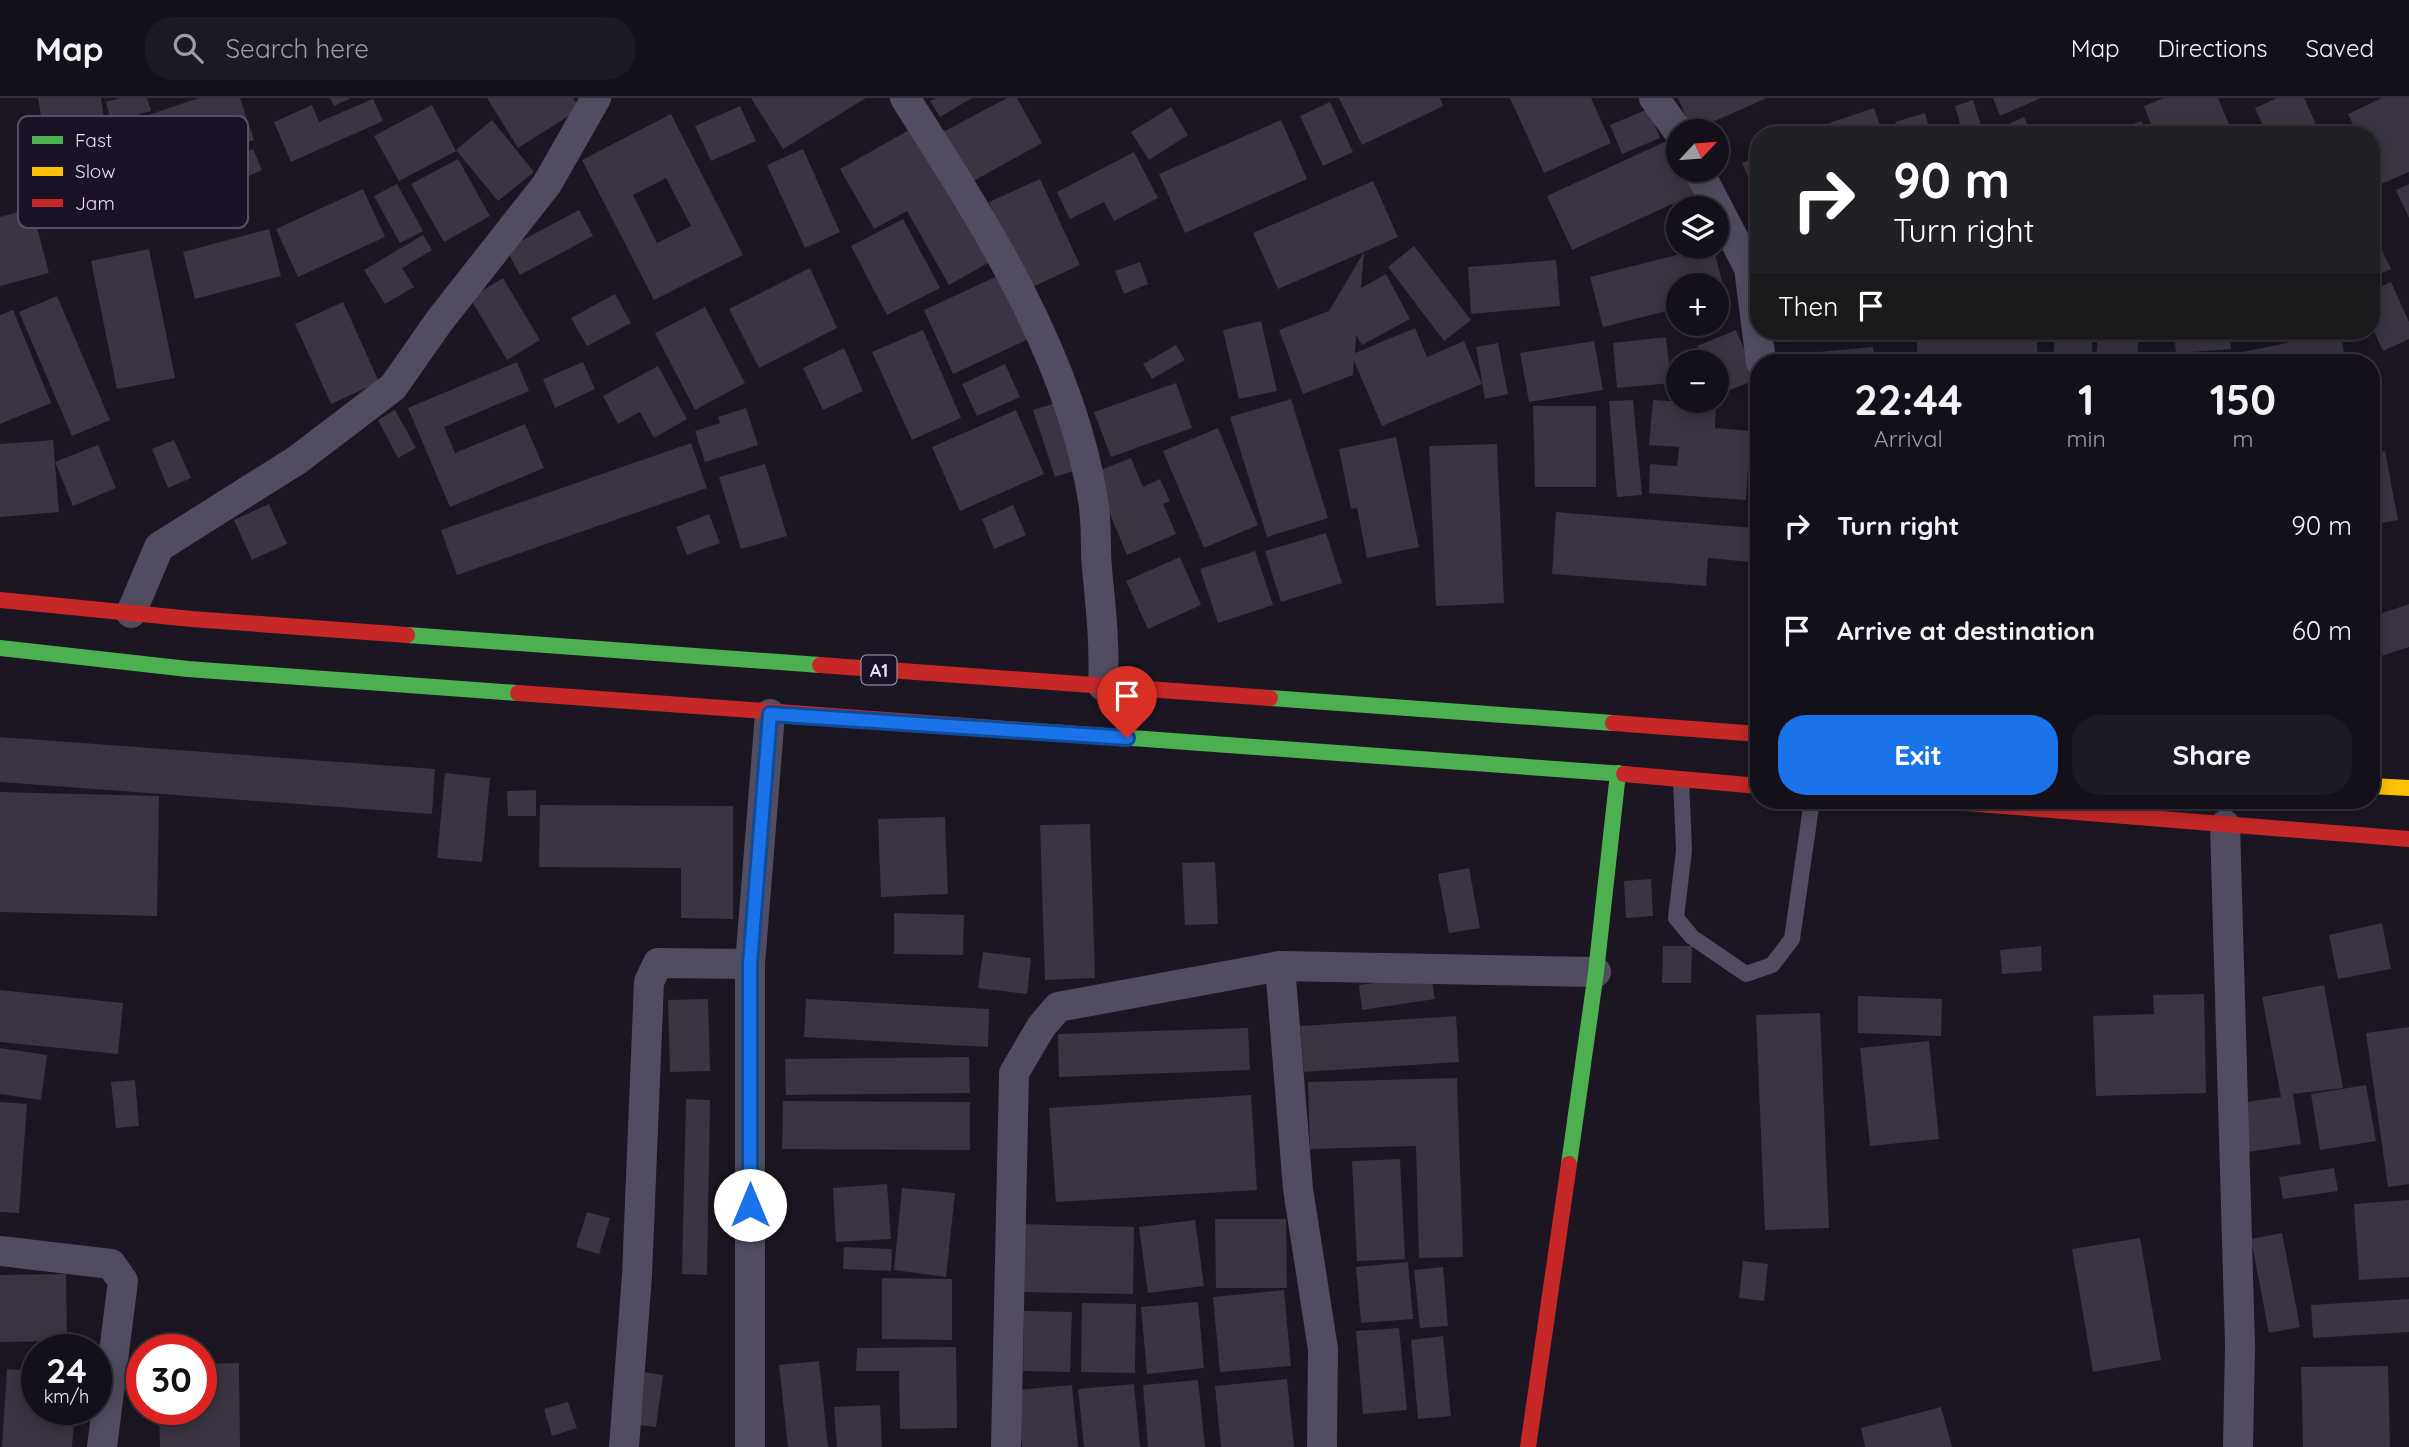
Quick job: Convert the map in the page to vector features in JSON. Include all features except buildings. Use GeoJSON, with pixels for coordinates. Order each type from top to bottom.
{"type":"FeatureCollection","features":[{"type":"Feature","properties":{"kind":"main road","name":"A1"},"geometry":{"type":"LineString","coordinates":[[0,600],[131,613],[1750,733]]}},
{"type":"Feature","properties":{"kind":"main road"},"geometry":{"type":"LineString","coordinates":[[0,648],[188,669],[770,714],[1618,773],[1750,785]]}},
{"type":"Feature","properties":{"kind":"main road"},"geometry":{"type":"LineString","coordinates":[[1528,1447],[1596,972],[1618,773]]}},
{"type":"Feature","properties":{"kind":"main road"},"geometry":{"type":"LineString","coordinates":[[2380,787],[2409,789]]}},
{"type":"Feature","properties":{"kind":"main road"},"geometry":{"type":"LineString","coordinates":[[2035,809],[2409,839]]}},
{"type":"Feature","properties":{"kind":"street"},"geometry":{"type":"LineString","coordinates":[[131,613],[159,547],[297,460],[393,387],[440,320],[547,184],[596,98]]}},
{"type":"Feature","properties":{"kind":"street"},"geometry":{"type":"LineString","coordinates":[[905,98],[973,205],[1028,307],[1075,422],[1094,501],[1097,568],[1105,633],[1103,686]]}},
{"type":"Feature","properties":{"kind":"street"},"geometry":{"type":"LineString","coordinates":[[1654,98],[1669,119]]}},
{"type":"Feature","properties":{"kind":"street"},"geometry":{"type":"LineString","coordinates":[[1705,182],[1749,268],[1750,276]]}},
{"type":"Feature","properties":{"kind":"street"},"geometry":{"type":"LineString","coordinates":[[750,1447],[750,964],[770,714]]}},
{"type":"Feature","properties":{"kind":"street"},"geometry":{"type":"LineString","coordinates":[[2225,825],[2240,1345],[2238,1447]]}},
{"type":"Feature","properties":{"kind":"street"},"geometry":{"type":"LineString","coordinates":[[624,1447],[637,1275],[649,982],[658,963],[750,964]]}},
{"type":"Feature","properties":{"kind":"street"},"geometry":{"type":"LineString","coordinates":[[1006,1447],[1014,1073],[1041,1027],[1058,1007],[1280,966],[1596,972]]}},
{"type":"Feature","properties":{"kind":"street"},"geometry":{"type":"LineString","coordinates":[[1280,966],[1298,1189],[1324,1349],[1322,1447]]}},
{"type":"Feature","properties":{"kind":"street"},"geometry":{"type":"LineString","coordinates":[[0,1251],[111,1264],[123,1281],[102,1447]]}},
{"type":"Feature","properties":{"kind":"lane"},"geometry":{"type":"LineString","coordinates":[[1681,779],[1684,849],[1676,918],[1692,937],[1745,974],[1772,965],[1792,939],[1811,809]]}},
{"type":"Feature","properties":{"kind":"traffic: fast"},"geometry":{"type":"LineString","coordinates":[[407,635],[820,665]]}},
{"type":"Feature","properties":{"kind":"traffic: fast"},"geometry":{"type":"LineString","coordinates":[[0,648],[188,669],[518,693]]}},
{"type":"Feature","properties":{"kind":"traffic: fast"},"geometry":{"type":"LineString","coordinates":[[1270,698],[1613,723]]}},
{"type":"Feature","properties":{"kind":"traffic: fast"},"geometry":{"type":"LineString","coordinates":[[1050,732],[1624,774]]}},
{"type":"Feature","properties":{"kind":"traffic: fast"},"geometry":{"type":"LineString","coordinates":[[1569,1164],[1596,972],[1618,773]]}},
{"type":"Feature","properties":{"kind":"traffic: slow"},"geometry":{"type":"LineString","coordinates":[[2380,786],[2409,788]]}},
{"type":"Feature","properties":{"kind":"traffic: jam"},"geometry":{"type":"LineString","coordinates":[[0,600],[192,619],[407,635]]}},
{"type":"Feature","properties":{"kind":"traffic: jam"},"geometry":{"type":"LineString","coordinates":[[820,665],[1270,698]]}},
{"type":"Feature","properties":{"kind":"traffic: jam"},"geometry":{"type":"LineString","coordinates":[[518,693],[1050,732]]}},
{"type":"Feature","properties":{"kind":"traffic: jam"},"geometry":{"type":"LineString","coordinates":[[1613,723],[1750,733]]}},
{"type":"Feature","properties":{"kind":"traffic: jam"},"geometry":{"type":"LineString","coordinates":[[1624,774],[1750,785]]}},
{"type":"Feature","properties":{"kind":"traffic: jam"},"geometry":{"type":"LineString","coordinates":[[2039,809],[2409,839]]}},
{"type":"Feature","properties":{"kind":"traffic: jam"},"geometry":{"type":"LineString","coordinates":[[1528,1447],[1569,1164]]}},
{"type":"Feature","properties":{"kind":"route"},"geometry":{"type":"LineString","coordinates":[[750,1205],[750,964],[770,714],[1127,738]]}}]}
